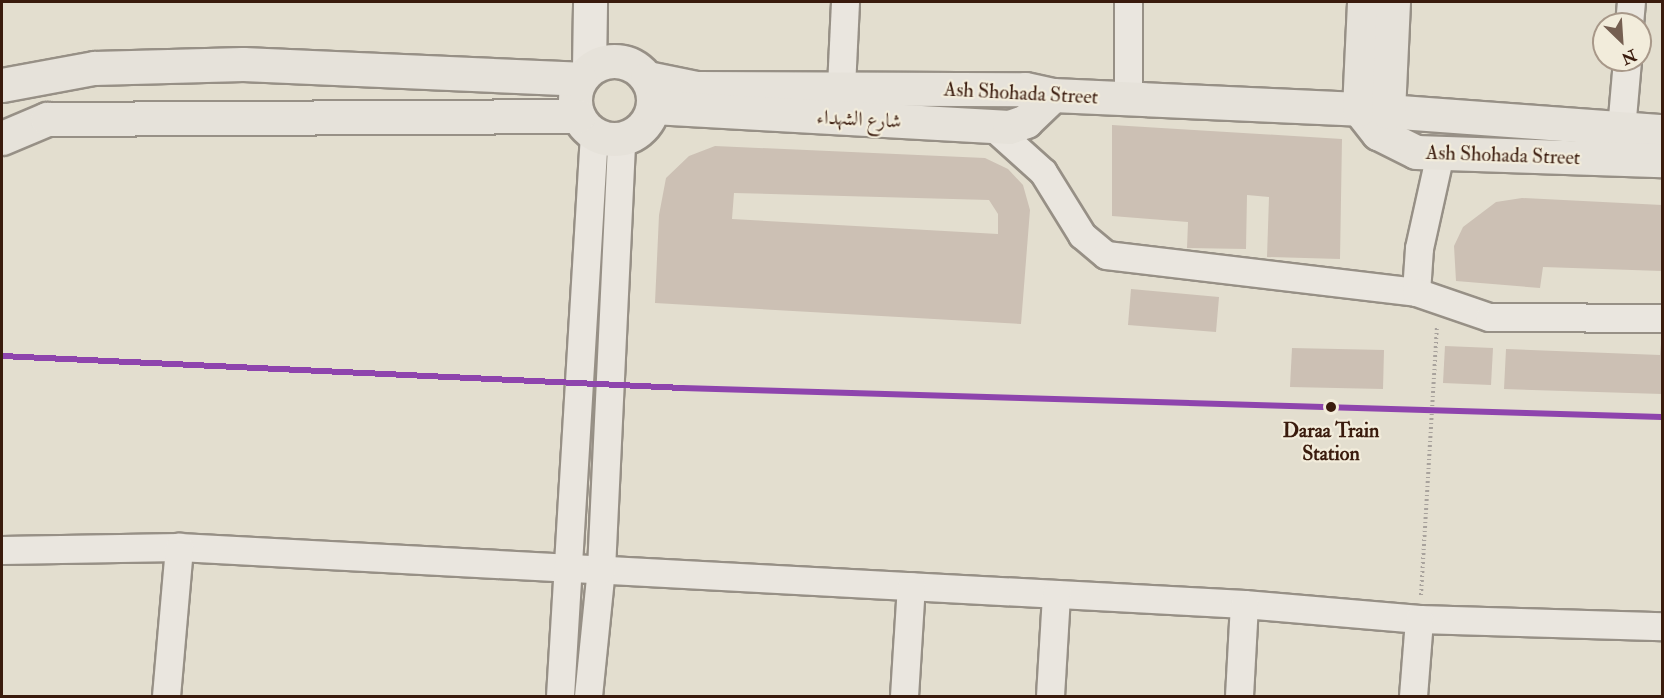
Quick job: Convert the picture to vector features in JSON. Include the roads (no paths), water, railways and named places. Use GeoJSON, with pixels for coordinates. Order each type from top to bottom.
{"type":"FeatureCollection","features":[{"type":"Feature","properties":{"kind":"main road"},"geometry":{"type":"LineString","coordinates":[[1364,2],[1374,111]]}},
{"type":"Feature","properties":{"kind":"main road"},"geometry":{"type":"LineString","coordinates":[[1374,111],[1393,2]]}},
{"type":"Feature","properties":{"kind":"main road"},"geometry":{"type":"LineString","coordinates":[[2,85],[94,68],[243,64],[585,74],[614,60],[627,62],[650,92],[647,122],[636,133],[598,130],[47,119],[2,138]]}},
{"type":"Feature","properties":{"kind":"main road"},"geometry":{"type":"LineString","coordinates":[[585,74],[574,104],[598,130]]}},
{"type":"Feature","properties":{"kind":"main road","name":"Ash Shohada Street"},"geometry":{"type":"LineString","coordinates":[[650,92],[696,88],[1025,89],[1053,95],[1374,111],[1662,131]]}},
{"type":"Feature","properties":{"kind":"main road","name":"شارع الشهداء"},"geometry":{"type":"LineString","coordinates":[[650,92],[993,127],[1026,122],[1053,95]]}},
{"type":"Feature","properties":{"kind":"main road","name":"Ash Shohada Street"},"geometry":{"type":"LineString","coordinates":[[1374,111],[1378,132],[1401,147],[1440,153],[1662,160]]}},
{"type":"Feature","properties":{"kind":"street"},"geometry":{"type":"LineString","coordinates":[[585,74],[590,2]]}},
{"type":"Feature","properties":{"kind":"street"},"geometry":{"type":"LineString","coordinates":[[841,87],[845,2]]}},
{"type":"Feature","properties":{"kind":"street"},"geometry":{"type":"LineString","coordinates":[[1128,2],[1128,98]]}},
{"type":"Feature","properties":{"kind":"street"},"geometry":{"type":"LineString","coordinates":[[1621,129],[1625,72]]}},
{"type":"Feature","properties":{"kind":"street"},"geometry":{"type":"LineString","coordinates":[[993,127],[1043,172],[1082,235],[1106,255],[1416,292],[1489,317],[1662,318]]}},
{"type":"Feature","properties":{"kind":"street"},"geometry":{"type":"LineString","coordinates":[[560,696],[598,130]]}},
{"type":"Feature","properties":{"kind":"street"},"geometry":{"type":"LineString","coordinates":[[588,696],[601,569],[598,130]]}},
{"type":"Feature","properties":{"kind":"street"},"geometry":{"type":"LineString","coordinates":[[1416,292],[1419,248],[1440,153]]}},
{"type":"Feature","properties":{"kind":"street"},"geometry":{"type":"LineString","coordinates":[[166,696],[178,547]]}},
{"type":"Feature","properties":{"kind":"street"},"geometry":{"type":"LineString","coordinates":[[2,550],[178,547],[1244,604],[1419,619],[1662,626]]}},
{"type":"Feature","properties":{"kind":"street"},"geometry":{"type":"LineString","coordinates":[[904,696],[911,586]]}},
{"type":"Feature","properties":{"kind":"street"},"geometry":{"type":"LineString","coordinates":[[1050,696],[1056,594]]}},
{"type":"Feature","properties":{"kind":"street"},"geometry":{"type":"LineString","coordinates":[[1239,696],[1244,604]]}},
{"type":"Feature","properties":{"kind":"street"},"geometry":{"type":"LineString","coordinates":[[1413,696],[1419,619]]}},
{"type":"Feature","properties":{"kind":"place","name":"Daraa Train Station"},"geometry":{"type":"Point","coordinates":[1331,407]}}]}
